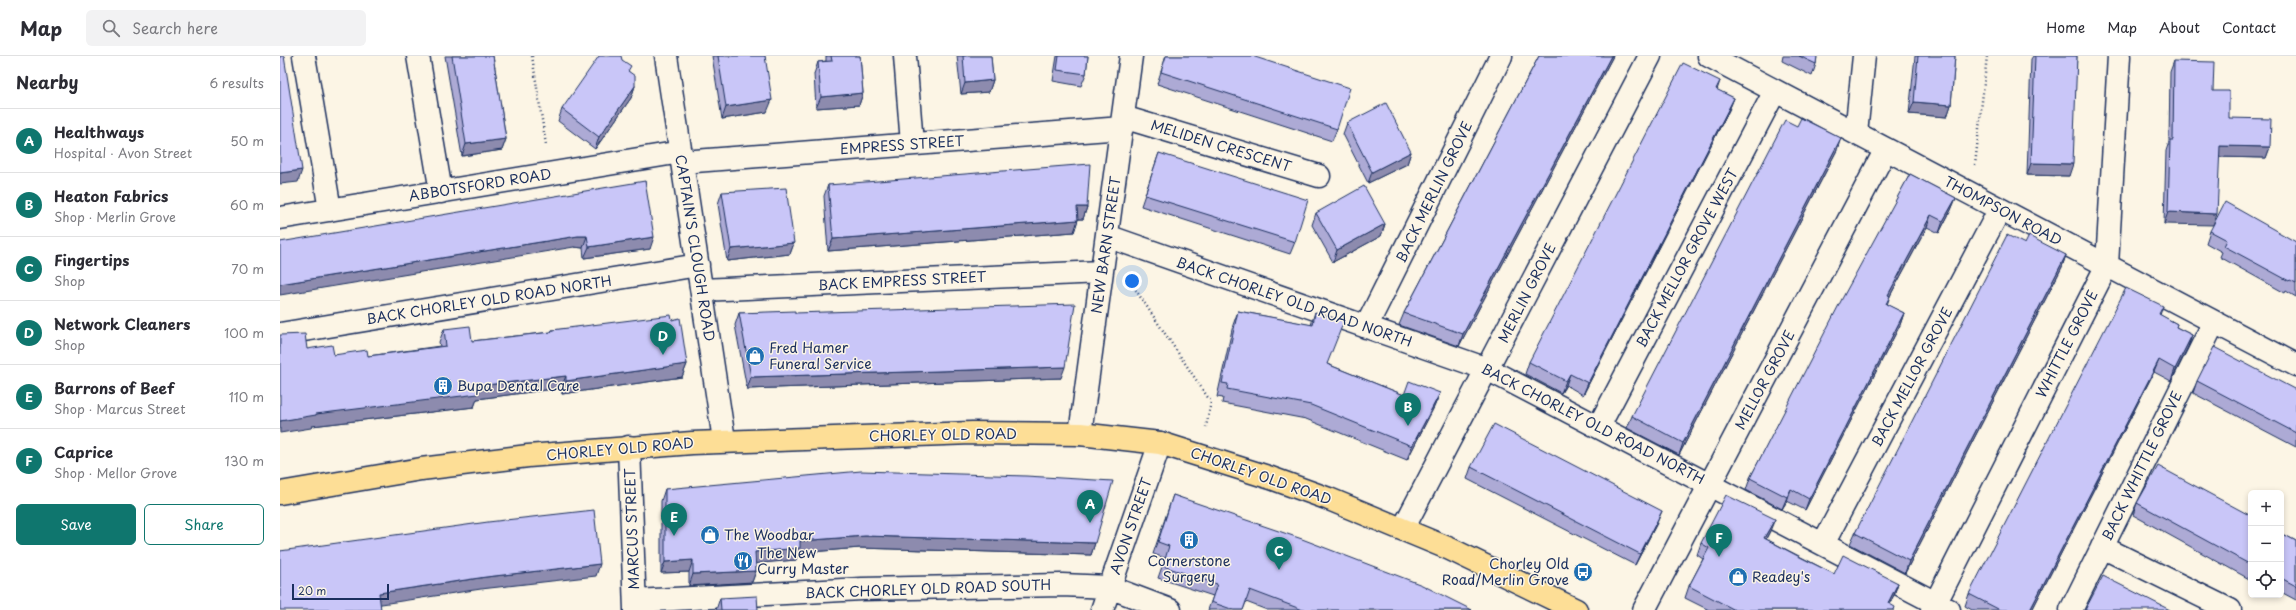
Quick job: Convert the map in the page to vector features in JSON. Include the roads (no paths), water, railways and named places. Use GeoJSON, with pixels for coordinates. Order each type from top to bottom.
{"type":"FeatureCollection","features":[{"type":"Feature","properties":{"kind":"main road","name":"CHORLEY OLD ROAD"},"geometry":{"type":"LineString","coordinates":[[280,493],[436,468],[528,456],[724,440],[972,433],[1080,434],[1160,442],[1271,478],[1404,529],[1450,549],[1576,610]]}},
{"type":"Feature","properties":{"kind":"street"},"geometry":{"type":"LineString","coordinates":[[304,56],[330,210]]}},
{"type":"Feature","properties":{"kind":"street"},"geometry":{"type":"LineString","coordinates":[[418,56],[440,192]]}},
{"type":"Feature","properties":{"kind":"street","name":"CAPTAIN'S CLOUGH ROAD"},"geometry":{"type":"LineString","coordinates":[[666,56],[724,440]]}},
{"type":"Feature","properties":{"kind":"street"},"geometry":{"type":"LineString","coordinates":[[905,56],[912,144]]}},
{"type":"Feature","properties":{"kind":"street","name":"NEW BARN STREET"},"geometry":{"type":"LineString","coordinates":[[1080,434],[1131,56]]}},
{"type":"Feature","properties":{"kind":"street","name":"BACK MERLIN GROVE"},"geometry":{"type":"LineString","coordinates":[[1366,327],[1501,56]]}},
{"type":"Feature","properties":{"kind":"street","name":"MERLIN GROVE"},"geometry":{"type":"LineString","coordinates":[[1404,529],[1650,56]]}},
{"type":"Feature","properties":{"kind":"street","name":"THOMPSON ROAD"},"geometry":{"type":"LineString","coordinates":[[1709,56],[2296,365]]}},
{"type":"Feature","properties":{"kind":"street"},"geometry":{"type":"LineString","coordinates":[[1856,133],[1864,56]]}},
{"type":"Feature","properties":{"kind":"street","name":"WHITTLE GROVE"},"geometry":{"type":"LineString","coordinates":[[1939,608],[2107,266],[2119,56]]}},
{"type":"Feature","properties":{"kind":"street","name":"BACK MELLOR GROVE WEST"},"geometry":{"type":"LineString","coordinates":[[1600,426],[1775,90]]}},
{"type":"Feature","properties":{"kind":"street","name":"EMPRESS STREET"},"geometry":{"type":"LineString","coordinates":[[682,157],[912,144],[1122,122]]}},
{"type":"Feature","properties":{"kind":"street","name":"MELIDEN CRESCENT"},"geometry":{"type":"LineString","coordinates":[[1122,122],[1319,176]]}},
{"type":"Feature","properties":{"kind":"street","name":"MELLOR GROVE"},"geometry":{"type":"LineString","coordinates":[[1644,610],[1886,149]]}},
{"type":"Feature","properties":{"kind":"street","name":"ABBOTSFORD ROAD"},"geometry":{"type":"LineString","coordinates":[[280,218],[551,173],[682,157]]}},
{"type":"Feature","properties":{"kind":"street","name":"BACK MELLOR GROVE"},"geometry":{"type":"LineString","coordinates":[[1823,544],[2000,210]]}},
{"type":"Feature","properties":{"kind":"street","name":"BACK CHORLEY OLD ROAD NORTH"},"geometry":{"type":"LineString","coordinates":[[1106,240],[1487,369],[1710,484],[1939,608]]}},
{"type":"Feature","properties":{"kind":"street","name":"BACK CHORLEY OLD ROAD NORTH"},"geometry":{"type":"LineString","coordinates":[[280,334],[698,266]]}},
{"type":"Feature","properties":{"kind":"street","name":"BACK EMPRESS STREET"},"geometry":{"type":"LineString","coordinates":[[702,290],[1102,272]]}},
{"type":"Feature","properties":{"kind":"street","name":"BACK WHITTLE GROVE"},"geometry":{"type":"LineString","coordinates":[[2071,610],[2214,322]]}},
{"type":"Feature","properties":{"kind":"street","name":"AVON STREET"},"geometry":{"type":"LineString","coordinates":[[1102,610],[1160,442]]}},
{"type":"Feature","properties":{"kind":"street","name":"MARCUS STREET"},"geometry":{"type":"LineString","coordinates":[[630,447],[635,605]]}},
{"type":"Feature","properties":{"kind":"street"},"geometry":{"type":"LineString","coordinates":[[2102,548],[2230,610]]}},
{"type":"Feature","properties":{"kind":"street","name":"BACK CHORLEY OLD ROAD SOUTH"},"geometry":{"type":"LineString","coordinates":[[635,605],[862,590],[1062,585],[1109,587],[1170,610]]}},
{"type":"Feature","properties":{"kind":"place","name":"Network Cleaners"},"geometry":{"type":"Point","coordinates":[663,355]}},
{"type":"Feature","properties":{"kind":"place","name":"Fred Hamer Funeral Service"},"geometry":{"type":"Point","coordinates":[755,356]}},
{"type":"Feature","properties":{"kind":"place","name":"Bupa Dental Care"},"geometry":{"type":"Point","coordinates":[443,386]}},
{"type":"Feature","properties":{"kind":"place","name":"Heaton Fabrics"},"geometry":{"type":"Point","coordinates":[1408,426]}},
{"type":"Feature","properties":{"kind":"place","name":"Healthways"},"geometry":{"type":"Point","coordinates":[1090,523]}},
{"type":"Feature","properties":{"kind":"place","name":"The Woodbar"},"geometry":{"type":"Point","coordinates":[710,535]}},
{"type":"Feature","properties":{"kind":"place","name":"Barrons of Beef"},"geometry":{"type":"Point","coordinates":[674,536]}},
{"type":"Feature","properties":{"kind":"place","name":"Cornerstone Surgery"},"geometry":{"type":"Point","coordinates":[1189,540]}},
{"type":"Feature","properties":{"kind":"place","name":"Caprice"},"geometry":{"type":"Point","coordinates":[1719,557]}},
{"type":"Feature","properties":{"kind":"place","name":"The New Curry Master"},"geometry":{"type":"Point","coordinates":[743,561]}},
{"type":"Feature","properties":{"kind":"place","name":"Fingertips"},"geometry":{"type":"Point","coordinates":[1279,570]}},
{"type":"Feature","properties":{"kind":"place","name":"Chorley Old Road/Merlin Grove"},"geometry":{"type":"Point","coordinates":[1583,572]}},
{"type":"Feature","properties":{"kind":"place","name":"Readey's"},"geometry":{"type":"Point","coordinates":[1738,577]}}]}
